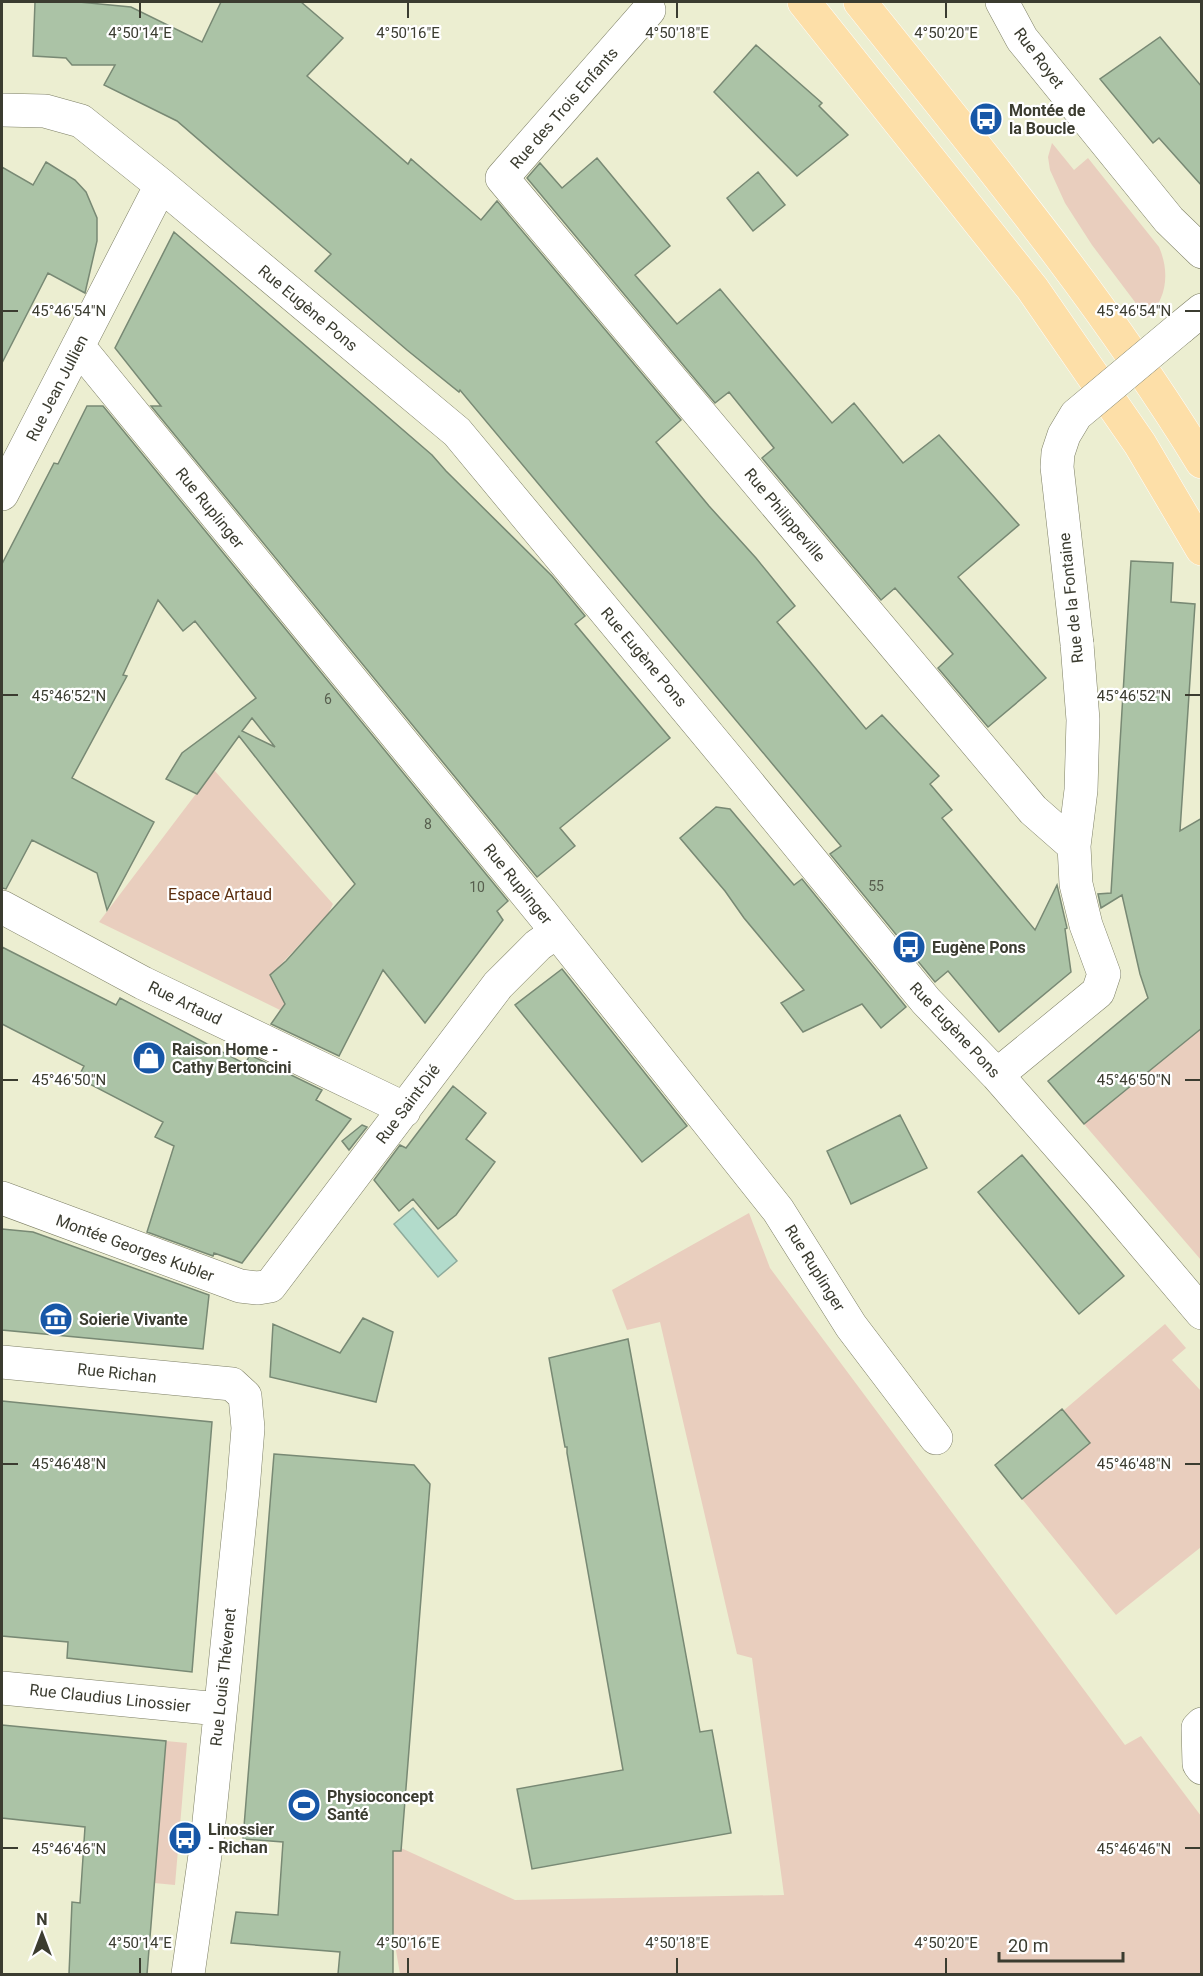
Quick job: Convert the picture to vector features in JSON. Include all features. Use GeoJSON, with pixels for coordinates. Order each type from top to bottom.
{"type":"FeatureCollection","features":[{"type":"Feature","properties":{"kind":"main road"},"geometry":{"type":"LineString","coordinates":[[804,2],[1032,288],[1140,444],[1202,549]]}},
{"type":"Feature","properties":{"kind":"main road"},"geometry":{"type":"LineString","coordinates":[[860,2],[963,131],[1118,333],[1202,462]]}},
{"type":"Feature","properties":{"kind":"street","name":"Rue Royet"},"geometry":{"type":"LineString","coordinates":[[1002,2],[1022,39],[1169,220],[1202,252]]}},
{"type":"Feature","properties":{"kind":"street","name":"Rue des Trois Enfants"},"geometry":{"type":"LineString","coordinates":[[502,178],[649,10]]}},
{"type":"Feature","properties":{"kind":"street","name":"Rue Eugène Pons"},"geometry":{"type":"LineString","coordinates":[[2,110],[45,111],[81,121],[161,185],[462,437],[926,1001],[997,1075],[1202,1312]]}},
{"type":"Feature","properties":{"kind":"street","name":"Rue Philippeville"},"geometry":{"type":"LineString","coordinates":[[502,178],[1033,810],[1074,846]]}},
{"type":"Feature","properties":{"kind":"street","name":"Rue Jean Jullien"},"geometry":{"type":"LineString","coordinates":[[2,494],[161,185]]}},
{"type":"Feature","properties":{"kind":"street","name":"Rue de la Fontaine"},"geometry":{"type":"LineString","coordinates":[[997,1075],[1098,992],[1104,974],[1086,925],[1076,884],[1074,846],[1081,790],[1083,720],[1077,644],[1057,467],[1058,453],[1064,435],[1076,415],[1191,319]]}},
{"type":"Feature","properties":{"kind":"street","name":"Rue Ruplinger"},"geometry":{"type":"LineString","coordinates":[[78,346],[557,932],[778,1210],[851,1326],[936,1438]]}},
{"type":"Feature","properties":{"kind":"street","name":"Rue Artaud"},"geometry":{"type":"LineString","coordinates":[[2,907],[143,983],[393,1103],[404,1111]]}},
{"type":"Feature","properties":{"kind":"street","name":"Rue Saint-Dié"},"geometry":{"type":"LineString","coordinates":[[270,1286],[498,985],[538,945],[557,932]]}},
{"type":"Feature","properties":{"kind":"street","name":"Montée Georges Kubler"},"geometry":{"type":"LineString","coordinates":[[2,1198],[240,1286],[258,1288],[270,1286]]}},
{"type":"Feature","properties":{"kind":"street","name":"Rue Richan"},"geometry":{"type":"LineString","coordinates":[[2,1362],[232,1384]]}},
{"type":"Feature","properties":{"kind":"street","name":"Rue Louis Thévenet"},"geometry":{"type":"LineString","coordinates":[[188,1974],[207,1841],[248,1428],[245,1395],[232,1384]]}},
{"type":"Feature","properties":{"kind":"street","name":"Rue Claudius Linossier"},"geometry":{"type":"LineString","coordinates":[[2,1688],[219,1709]]}},
{"type":"Feature","properties":{"kind":"street"},"geometry":{"type":"LineString","coordinates":[[1200,1766],[1198,1728],[1202,1724]]}},
{"type":"Feature","properties":{"kind":"green space"},"geometry":{"type":"Polygon","coordinates":[[[1052,143],[1074,170],[1088,158],[1159,247],[1165,266],[1165,285],[1159,302],[1147,318],[1092,245],[1065,203],[1050,170],[1048,157],[1052,143]]]}},
{"type":"Feature","properties":{"kind":"green space","name":"Espace Artaud"},"geometry":{"type":"Polygon","coordinates":[[[214,770],[333,904],[328,914],[273,973],[277,987],[289,998],[280,1010],[99,922],[214,770]]]}},
{"type":"Feature","properties":{"kind":"green space"},"geometry":{"type":"Polygon","coordinates":[[[1201,1028],[1201,1260],[1084,1124],[1201,1028]]]}},
{"type":"Feature","properties":{"kind":"green space"},"geometry":{"type":"Polygon","coordinates":[[[749,1213],[770,1268],[1125,1745],[1141,1736],[1201,1816],[1201,1974],[400,1974],[393,1933],[388,1851],[401,1848],[515,1900],[784,1895],[752,1658],[737,1654],[660,1322],[627,1330],[612,1290],[749,1213]]]}},
{"type":"Feature","properties":{"kind":"green space"},"geometry":{"type":"Polygon","coordinates":[[[1165,1324],[1186,1348],[1172,1360],[1201,1391],[1201,1547],[1116,1615],[1022,1499],[1063,1411],[1165,1324]]]}},
{"type":"Feature","properties":{"kind":"green space"},"geometry":{"type":"Polygon","coordinates":[[[166,1741],[187,1743],[175,1885],[154,1883],[166,1741]]]}},
{"type":"Feature","properties":{"kind":"shaded area"},"geometry":{"type":"Polygon","coordinates":[[[413,1208],[457,1261],[438,1277],[394,1224],[413,1208]]]}},
{"type":"Feature","properties":{"kind":"building"},"geometry":{"type":"Polygon","coordinates":[[[35,2],[79,2],[131,7],[202,42],[221,2],[301,2],[343,38],[307,76],[408,164],[411,159],[481,220],[497,201],[681,420],[656,442],[795,606],[777,622],[866,729],[882,715],[939,776],[930,784],[952,810],[942,818],[1035,930],[1057,885],[1067,928],[1065,929],[1071,972],[999,1032],[948,971],[935,982],[830,854],[841,846],[460,390],[459,392],[407,350],[315,271],[331,254],[177,121],[104,85],[115,65],[72,65],[66,58],[33,56],[35,2]]]}},
{"type":"Feature","properties":{"kind":"building"},"geometry":{"type":"Polygon","coordinates":[[[1160,37],[1202,87],[1202,186],[1159,138],[1153,143],[1100,79],[1160,37]]]}},
{"type":"Feature","properties":{"kind":"building"},"geometry":{"type":"Polygon","coordinates":[[[756,45],[822,103],[819,106],[848,135],[797,176],[714,92],[756,45]]]}},
{"type":"Feature","properties":{"kind":"building"},"geometry":{"type":"Polygon","coordinates":[[[597,158],[670,246],[635,275],[677,324],[720,289],[832,423],[854,403],[903,463],[939,435],[1019,525],[958,577],[1046,678],[988,727],[938,668],[953,654],[895,588],[881,600],[762,458],[774,448],[729,392],[715,403],[527,178],[540,163],[562,188],[597,158]]]}},
{"type":"Feature","properties":{"kind":"building"},"geometry":{"type":"Polygon","coordinates":[[[46,162],[75,180],[86,192],[97,218],[97,241],[85,293],[48,273],[2,363],[2,167],[33,185],[46,162]]]}},
{"type":"Feature","properties":{"kind":"building"},"geometry":{"type":"Polygon","coordinates":[[[758,172],[785,205],[753,231],[727,198],[758,172]]]}},
{"type":"Feature","properties":{"kind":"building"},"geometry":{"type":"Polygon","coordinates":[[[174,232],[432,455],[552,576],[585,616],[575,624],[670,738],[560,828],[575,846],[537,877],[151,406],[161,406],[115,348],[174,232]]]}},
{"type":"Feature","properties":{"kind":"building"},"geometry":{"type":"Polygon","coordinates":[[[87,406],[103,406],[508,901],[497,911],[503,920],[425,1023],[383,970],[339,1056],[271,1024],[285,1004],[270,975],[286,961],[355,884],[239,736],[197,794],[166,779],[182,753],[256,698],[195,621],[183,631],[158,600],[123,675],[127,676],[72,778],[154,822],[107,910],[97,873],[32,840],[6,889],[2,888],[2,564],[54,463],[58,464],[87,406]],[[252,718],[242,731],[275,747],[252,718]]]}},
{"type":"Feature","properties":{"kind":"building"},"geometry":{"type":"Polygon","coordinates":[[[1131,561],[1173,563],[1171,602],[1195,604],[1180,831],[1202,818],[1202,1028],[1084,1124],[1048,1081],[1148,998],[1140,974],[1122,895],[1101,908],[1098,894],[1111,893],[1131,561]]]}},
{"type":"Feature","properties":{"kind":"building"},"geometry":{"type":"Polygon","coordinates":[[[716,807],[730,809],[794,885],[802,879],[906,1007],[881,1028],[862,1004],[803,1032],[781,1003],[804,990],[680,838],[716,807]]]}},
{"type":"Feature","properties":{"kind":"building"},"geometry":{"type":"Polygon","coordinates":[[[2,947],[116,1005],[120,998],[245,1064],[250,1055],[322,1090],[316,1100],[351,1119],[242,1263],[214,1253],[213,1256],[147,1232],[174,1146],[155,1137],[163,1122],[78,1078],[84,1066],[2,1024],[2,947]]]}},
{"type":"Feature","properties":{"kind":"building"},"geometry":{"type":"Polygon","coordinates":[[[562,969],[687,1126],[642,1162],[515,1005],[562,969]]]}},
{"type":"Feature","properties":{"kind":"building"},"geometry":{"type":"Polygon","coordinates":[[[453,1086],[486,1113],[466,1139],[495,1162],[456,1215],[438,1229],[413,1199],[399,1211],[374,1180],[400,1145],[406,1148],[453,1086]]]}},
{"type":"Feature","properties":{"kind":"building"},"geometry":{"type":"Polygon","coordinates":[[[900,1115],[927,1168],[851,1204],[827,1151],[900,1115]]]}},
{"type":"Feature","properties":{"kind":"building"},"geometry":{"type":"Polygon","coordinates":[[[362,1125],[367,1127],[349,1150],[342,1141],[362,1125]]]}},
{"type":"Feature","properties":{"kind":"building"},"geometry":{"type":"Polygon","coordinates":[[[1022,1155],[1124,1276],[1079,1314],[978,1192],[1022,1155]]]}},
{"type":"Feature","properties":{"kind":"building"},"geometry":{"type":"Polygon","coordinates":[[[2,1229],[33,1232],[209,1295],[203,1349],[2,1330],[2,1229]]]}},
{"type":"Feature","properties":{"kind":"building"},"geometry":{"type":"Polygon","coordinates":[[[363,1318],[393,1332],[376,1402],[270,1377],[273,1324],[340,1353],[363,1318]]]}},
{"type":"Feature","properties":{"kind":"building"},"geometry":{"type":"Polygon","coordinates":[[[628,1339],[700,1732],[712,1730],[731,1833],[532,1869],[517,1789],[623,1770],[567,1447],[565,1447],[549,1358],[628,1339]]]}},
{"type":"Feature","properties":{"kind":"building"},"geometry":{"type":"Polygon","coordinates":[[[2,1401],[212,1422],[192,1672],[67,1658],[68,1642],[2,1636],[2,1401]]]}},
{"type":"Feature","properties":{"kind":"building"},"geometry":{"type":"Polygon","coordinates":[[[1062,1409],[1090,1443],[1022,1499],[995,1465],[1062,1409]]]}},
{"type":"Feature","properties":{"kind":"building"},"geometry":{"type":"Polygon","coordinates":[[[274,1454],[414,1465],[430,1484],[401,1851],[393,1851],[393,1974],[338,1974],[340,1952],[231,1943],[236,1912],[278,1915],[283,1842],[243,1839],[274,1454]]]}},
{"type":"Feature","properties":{"kind":"building"},"geometry":{"type":"Polygon","coordinates":[[[2,1725],[166,1741],[147,1974],[69,1974],[72,1902],[80,1903],[85,1827],[2,1818],[2,1725]]]}},
{"type":"Feature","properties":{"kind":"place","name":"Montée de la Boucle"},"geometry":{"type":"Point","coordinates":[986,119]}},
{"type":"Feature","properties":{"kind":"place","name":"Eugène Pons"},"geometry":{"type":"Point","coordinates":[909,947]}},
{"type":"Feature","properties":{"kind":"place","name":"Raison Home - Cathy Bertoncini"},"geometry":{"type":"Point","coordinates":[149,1058]}},
{"type":"Feature","properties":{"kind":"place","name":"Soierie Vivante"},"geometry":{"type":"Point","coordinates":[56,1319]}},
{"type":"Feature","properties":{"kind":"place","name":"Physioconcept Santé"},"geometry":{"type":"Point","coordinates":[304,1805]}},
{"type":"Feature","properties":{"kind":"place","name":"Linossier - Richan"},"geometry":{"type":"Point","coordinates":[185,1838]}}]}
